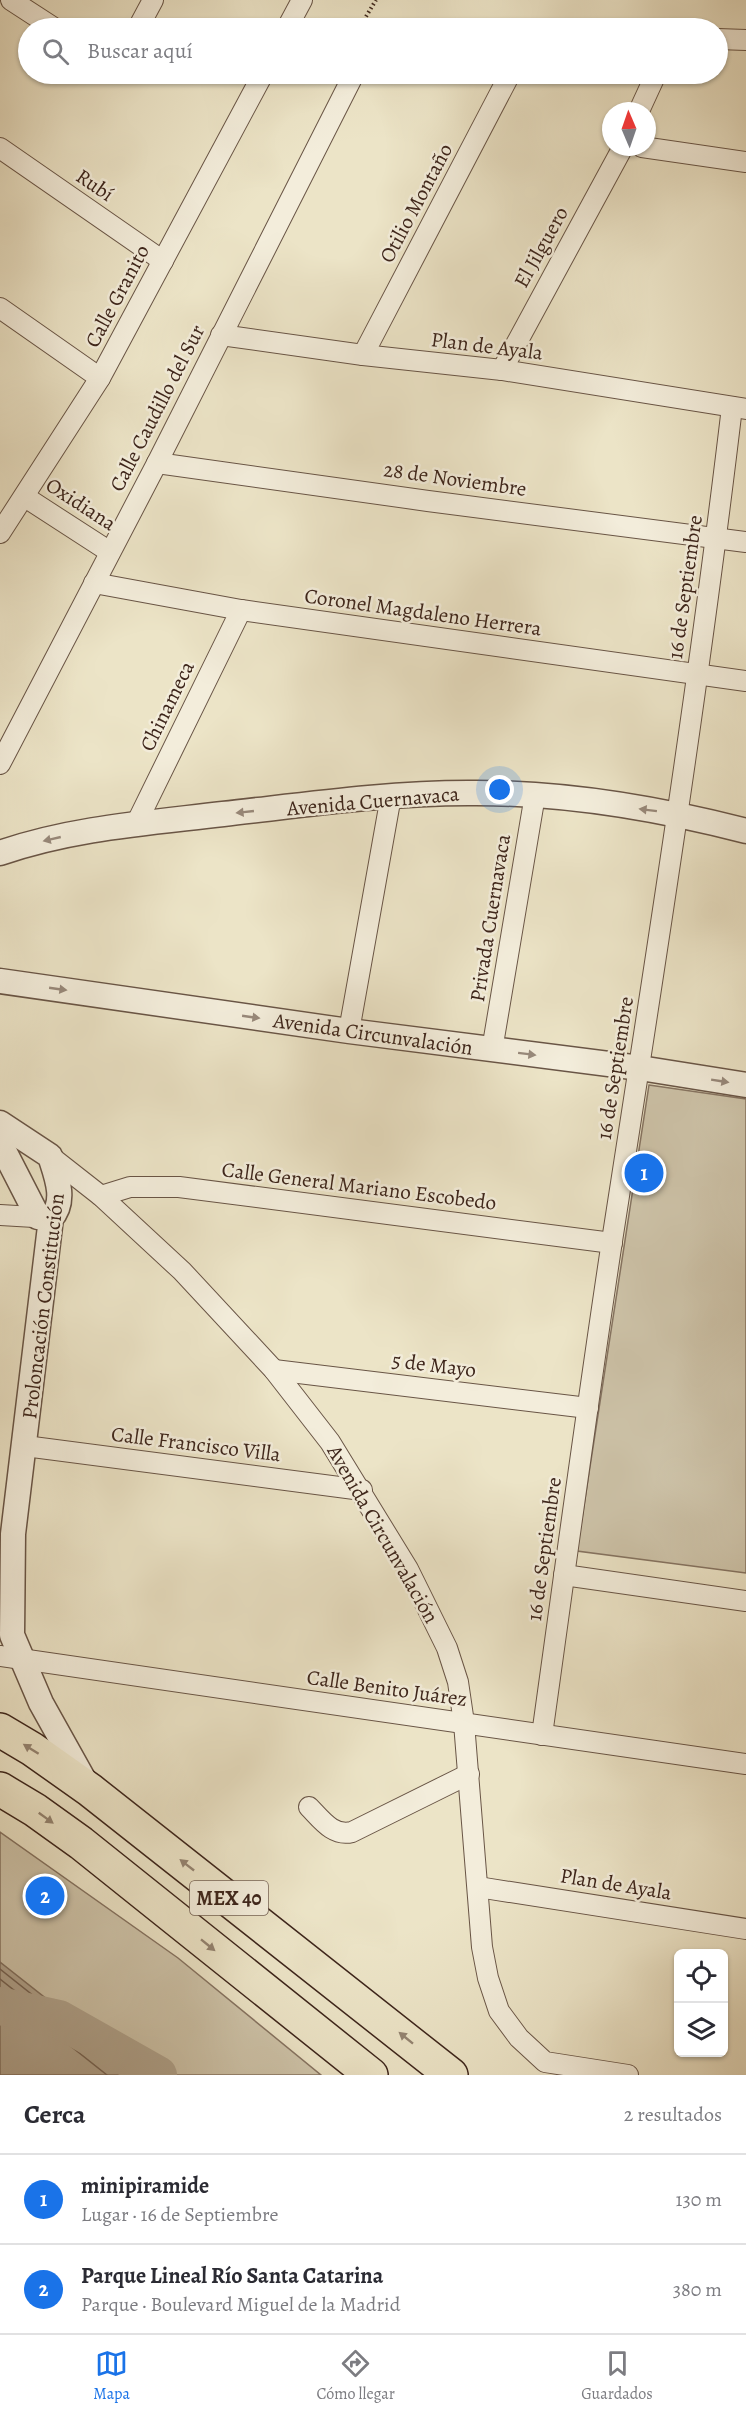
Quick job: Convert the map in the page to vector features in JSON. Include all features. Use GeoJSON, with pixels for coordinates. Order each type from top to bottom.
{"type":"FeatureCollection","features":[{"type":"Feature","properties":{"kind":"highway","name":"MEX 40"},"geometry":{"type":"LineString","coordinates":[[0,1730],[32,1749],[90,1790],[451,2075]]}},
{"type":"Feature","properties":{"kind":"highway","name":"MEX 40"},"geometry":{"type":"LineString","coordinates":[[4,1792],[81,1843],[371,2075]]}},
{"type":"Feature","properties":{"kind":"street"},"geometry":{"type":"LineString","coordinates":[[10,0],[38,18]]}},
{"type":"Feature","properties":{"kind":"street"},"geometry":{"type":"LineString","coordinates":[[143,18],[153,0]]}},
{"type":"Feature","properties":{"kind":"street"},"geometry":{"type":"LineString","coordinates":[[292,18],[302,0]]}},
{"type":"Feature","properties":{"kind":"street"},"geometry":{"type":"LineString","coordinates":[[728,39],[746,40]]}},
{"type":"Feature","properties":{"kind":"street","name":"Calle Granito"},"geometry":{"type":"LineString","coordinates":[[0,533],[100,378],[258,84]]}},
{"type":"Feature","properties":{"kind":"street","name":"Calle Caudillo del Sur"},"geometry":{"type":"LineString","coordinates":[[0,764],[157,463],[349,84]]}},
{"type":"Feature","properties":{"kind":"street","name":"Otilio Montaño"},"geometry":{"type":"LineString","coordinates":[[363,355],[505,84]]}},
{"type":"Feature","properties":{"kind":"street"},"geometry":{"type":"LineString","coordinates":[[643,102],[651,84]]}},
{"type":"Feature","properties":{"kind":"street","name":"Rubí"},"geometry":{"type":"LineString","coordinates":[[0,148],[163,261]]}},
{"type":"Feature","properties":{"kind":"street"},"geometry":{"type":"LineString","coordinates":[[656,149],[746,162]]}},
{"type":"Feature","properties":{"kind":"street","name":"El Jilguero"},"geometry":{"type":"LineString","coordinates":[[502,370],[618,156]]}},
{"type":"Feature","properties":{"kind":"street"},"geometry":{"type":"LineString","coordinates":[[0,308],[100,378]]}},
{"type":"Feature","properties":{"kind":"street","name":"Plan de Ayala"},"geometry":{"type":"LineString","coordinates":[[221,335],[363,355],[502,370],[739,408]]}},
{"type":"Feature","properties":{"kind":"street","name":"16 de Septiembre"},"geometry":{"type":"LineString","coordinates":[[542,1735],[612,1244],[678,813],[716,537],[739,408]]}},
{"type":"Feature","properties":{"kind":"street","name":"28 de Noviembre"},"geometry":{"type":"LineString","coordinates":[[157,463],[746,542]]}},
{"type":"Feature","properties":{"kind":"street","name":"Oxidiana"},"geometry":{"type":"LineString","coordinates":[[25,497],[110,552]]}},
{"type":"Feature","properties":{"kind":"street","name":"Coronel Magdaleno Herrera"},"geometry":{"type":"LineString","coordinates":[[94,583],[241,610],[746,681]]}},
{"type":"Feature","properties":{"kind":"street","name":"Chinameca"},"geometry":{"type":"LineString","coordinates":[[136,824],[241,610]]}},
{"type":"Feature","properties":{"kind":"street","name":"Avenida Cuernavaca"},"geometry":{"type":"LineString","coordinates":[[0,853],[79,832],[136,824],[391,796],[468,793],[535,795],[678,813],[746,831]]}},
{"type":"Feature","properties":{"kind":"street","name":"Privada Cuernavaca"},"geometry":{"type":"LineString","coordinates":[[492,1050],[535,795]]}},
{"type":"Feature","properties":{"kind":"street"},"geometry":{"type":"LineString","coordinates":[[349,1031],[391,796]]}},
{"type":"Feature","properties":{"kind":"street","name":"Avenida Circunvalación"},"geometry":{"type":"LineString","coordinates":[[0,981],[349,1031],[640,1068],[746,1085]]}},
{"type":"Feature","properties":{"kind":"street","name":"Avenida Circunvalación"},"geometry":{"type":"LineString","coordinates":[[0,1124],[50,1156],[101,1196],[182,1271],[274,1370],[330,1442],[362,1490],[408,1569],[447,1648],[458,1682],[469,1774],[482,1947],[488,1978],[499,2011],[519,2038],[545,2062],[628,2075]]}},
{"type":"Feature","properties":{"kind":"street","name":"Proloncación Constitución"},"geometry":{"type":"LineString","coordinates":[[0,1143],[45,1218],[24,1446],[13,1534],[8,1651],[90,1790]]}},
{"type":"Feature","properties":{"kind":"street","name":"Proloncación Constitución"},"geometry":{"type":"LineString","coordinates":[[45,1218],[56,1212],[60,1189],[50,1156]]}},
{"type":"Feature","properties":{"kind":"street","name":"Calle General Mariano Escobedo"},"geometry":{"type":"LineString","coordinates":[[101,1196],[130,1187],[179,1187],[612,1244]]}},
{"type":"Feature","properties":{"kind":"street"},"geometry":{"type":"LineString","coordinates":[[0,1215],[45,1218]]}},
{"type":"Feature","properties":{"kind":"street","name":"5 de Mayo"},"geometry":{"type":"LineString","coordinates":[[274,1370],[588,1408]]}},
{"type":"Feature","properties":{"kind":"street","name":"Calle Francisco Villa"},"geometry":{"type":"LineString","coordinates":[[24,1446],[362,1490]]}},
{"type":"Feature","properties":{"kind":"street"},"geometry":{"type":"LineString","coordinates":[[564,1575],[746,1601]]}},
{"type":"Feature","properties":{"kind":"street","name":"Calle Benito Juárez"},"geometry":{"type":"LineString","coordinates":[[8,1651],[542,1735],[746,1764]]}},
{"type":"Feature","properties":{"kind":"street"},"geometry":{"type":"LineString","coordinates":[[309,1807],[335,1832],[343,1834],[352,1832],[469,1774]]}},
{"type":"Feature","properties":{"kind":"street","name":"Plan de Ayala"},"geometry":{"type":"LineString","coordinates":[[478,1887],[746,1929]]}},
{"type":"Feature","properties":{"kind":"path"},"geometry":{"type":"LineString","coordinates":[[365,18],[376,0]]}},
{"type":"Feature","properties":{"kind":"shaded area"},"geometry":{"type":"Polygon","coordinates":[[[649,1085],[746,1099],[746,1573],[577,1551],[649,1085]]]}},
{"type":"Feature","properties":{"kind":"shaded area"},"geometry":{"type":"Polygon","coordinates":[[[0,1832],[178,1958],[321,2075],[0,2075],[0,1832]]]}},
{"type":"Feature","properties":{"kind":"water"},"geometry":{"type":"Polygon","coordinates":[[[0,1962],[143,2075],[0,2075],[0,1962]]]}},
{"type":"Feature","properties":{"kind":"waterway"},"geometry":{"type":"LineString","coordinates":[[0,2006],[59,2019],[158,2075]]}},
{"type":"Feature","properties":{"kind":"place","name":"minipiramide"},"geometry":{"type":"Point","coordinates":[644,1173]}},
{"type":"Feature","properties":{"kind":"place","name":"Parque Lineal Río Santa Catarina"},"geometry":{"type":"Point","coordinates":[45,1896]}}]}
